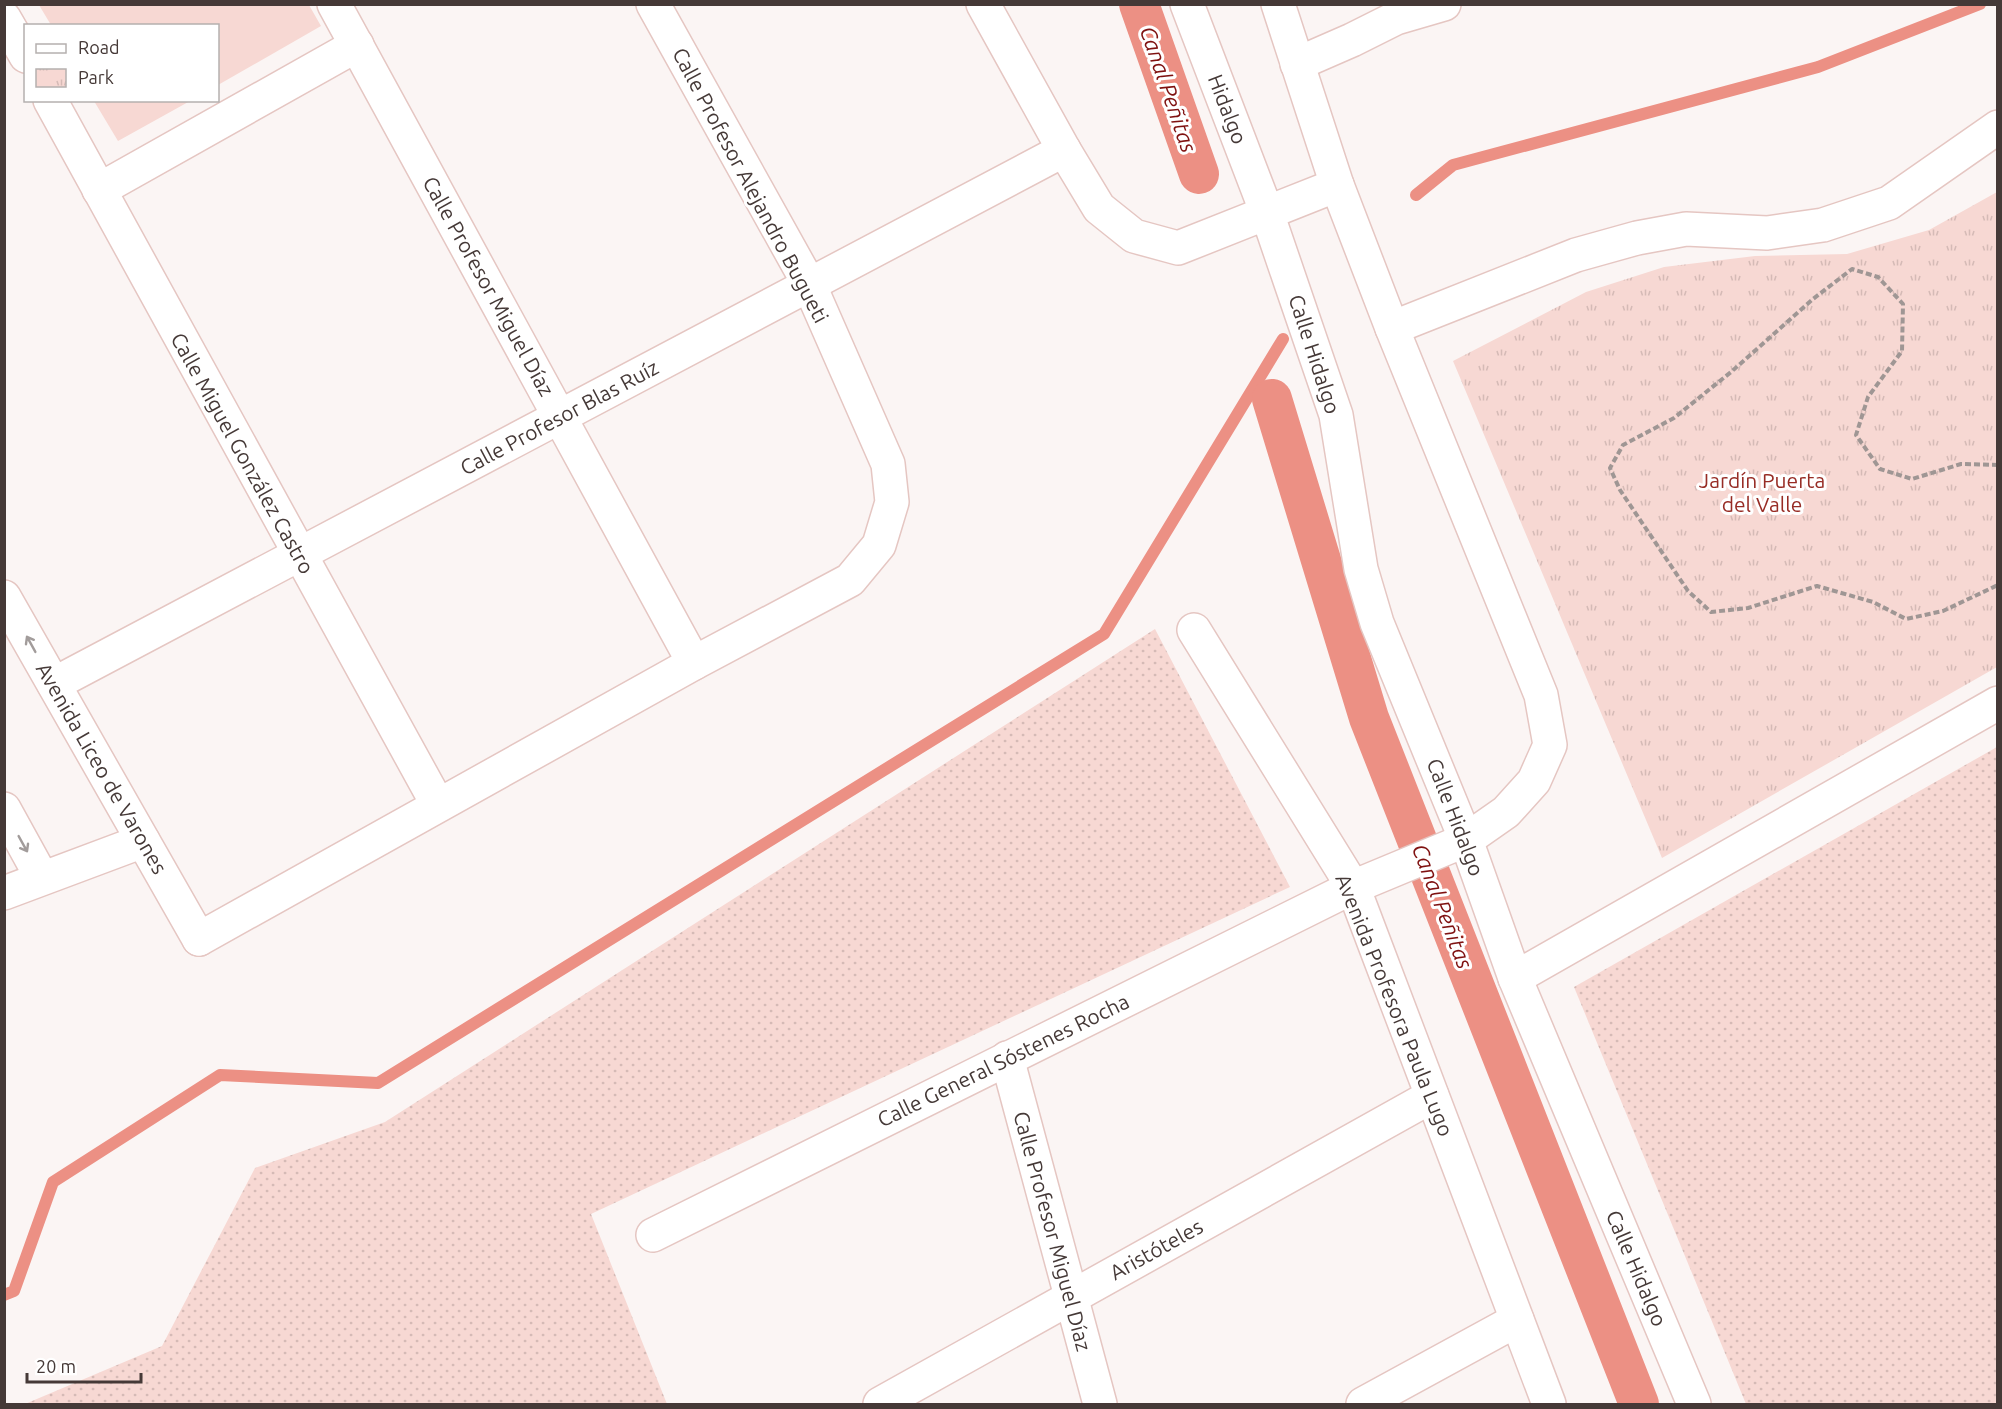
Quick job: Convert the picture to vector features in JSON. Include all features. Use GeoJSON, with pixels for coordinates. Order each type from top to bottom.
{"type":"FeatureCollection","features":[{"type":"Feature","properties":{"kind":"street","name":"Calle Profesor Miguel Díaz"},"geometry":{"type":"LineString","coordinates":[[334,4],[694,663]]}},
{"type":"Feature","properties":{"kind":"street","name":"Calle Profesor Alejandro Bugueti"},"geometry":{"type":"LineString","coordinates":[[653,4],[809,284],[888,464],[892,502],[879,545],[850,580],[694,663]]}},
{"type":"Feature","properties":{"kind":"street"},"geometry":{"type":"LineString","coordinates":[[983,4],[1099,208],[1134,236],[1178,248],[1337,185]]}},
{"type":"Feature","properties":{"kind":"street","name":"Hidalgo"},"geometry":{"type":"LineString","coordinates":[[1188,4],[1267,213]]}},
{"type":"Feature","properties":{"kind":"street"},"geometry":{"type":"LineString","coordinates":[[1278,4],[1337,185],[1392,328],[1541,695],[1550,745],[1534,781],[1506,812],[1458,843],[1353,887]]}},
{"type":"Feature","properties":{"kind":"street"},"geometry":{"type":"LineString","coordinates":[[1297,64],[1396,18],[1444,4]]}},
{"type":"Feature","properties":{"kind":"street"},"geometry":{"type":"LineString","coordinates":[[4,18],[24,53]]}},
{"type":"Feature","properties":{"kind":"street"},"geometry":{"type":"LineString","coordinates":[[99,190],[357,45]]}},
{"type":"Feature","properties":{"kind":"street","name":"Calle Miguel González Castro"},"geometry":{"type":"LineString","coordinates":[[51,102],[438,805]]}},
{"type":"Feature","properties":{"kind":"street"},"geometry":{"type":"LineString","coordinates":[[1392,328],[1576,255],[1637,238],[1686,229],[1767,233],[1823,225],[1889,202],[1998,127]]}},
{"type":"Feature","properties":{"kind":"street","name":"Calle Profesor Blas Ruíz"},"geometry":{"type":"LineString","coordinates":[[54,684],[1064,150]]}},
{"type":"Feature","properties":{"kind":"street","name":"Calle Hidalgo"},"geometry":{"type":"LineString","coordinates":[[1267,213],[1336,415],[1361,569],[1377,623],[1458,843],[1694,1404]]}},
{"type":"Feature","properties":{"kind":"street","name":"Avenida Liceo de Varones"},"geometry":{"type":"LineString","coordinates":[[4,597],[199,939],[438,805]]}},
{"type":"Feature","properties":{"kind":"street","name":"Avenida Profesora Paula Lugo"},"geometry":{"type":"LineString","coordinates":[[1194,630],[1353,887],[1549,1404]]}},
{"type":"Feature","properties":{"kind":"street"},"geometry":{"type":"LineString","coordinates":[[438,805],[694,663]]}},
{"type":"Feature","properties":{"kind":"street"},"geometry":{"type":"LineString","coordinates":[[1515,978],[1998,703]]}},
{"type":"Feature","properties":{"kind":"street"},"geometry":{"type":"LineString","coordinates":[[4,809],[42,878]]}},
{"type":"Feature","properties":{"kind":"street"},"geometry":{"type":"LineString","coordinates":[[4,893],[143,841]]}},
{"type":"Feature","properties":{"kind":"street","name":"Calle General Sóstenes Rocha"},"geometry":{"type":"LineString","coordinates":[[653,1235],[1353,887]]}},
{"type":"Feature","properties":{"kind":"street","name":"Calle Profesor Miguel Díaz"},"geometry":{"type":"LineString","coordinates":[[1007,1058],[1100,1404]]}},
{"type":"Feature","properties":{"kind":"street","name":"Aristóteles"},"geometry":{"type":"LineString","coordinates":[[880,1404],[1432,1096]]}},
{"type":"Feature","properties":{"kind":"street"},"geometry":{"type":"LineString","coordinates":[[1363,1404],[1517,1320]]}},
{"type":"Feature","properties":{"kind":"path"},"geometry":{"type":"LineString","coordinates":[[1998,465],[1961,464],[1912,479],[1880,469],[1856,435],[1868,397],[1902,351],[1903,304],[1878,278],[1852,269],[1674,418],[1623,445],[1610,468],[1620,490],[1688,591],[1711,612],[1748,608],[1817,586],[1873,602],[1906,619],[1943,611],[1998,585]]}},
{"type":"Feature","properties":{"kind":"green space"},"geometry":{"type":"Polygon","coordinates":[[[39,5],[309,5],[321,26],[219,84],[219,24],[50,24],[39,5]]]}},
{"type":"Feature","properties":{"kind":"green space"},"geometry":{"type":"Polygon","coordinates":[[[95,102],[188,102],[118,141],[95,102]]]}},
{"type":"Feature","properties":{"kind":"green space","name":"Jardín Puerta del Valle"},"geometry":{"type":"Polygon","coordinates":[[[1997,192],[1997,667],[1662,858],[1453,361],[1586,292],[1664,267],[1755,256],[1847,254],[1929,230],[1997,192]]]}},
{"type":"Feature","properties":{"kind":"green space"},"geometry":{"type":"Polygon","coordinates":[[[1155,629],[1290,887],[591,1214],[667,1404],[25,1404],[162,1346],[255,1168],[385,1122],[1155,629]]]}},
{"type":"Feature","properties":{"kind":"green space"},"geometry":{"type":"Polygon","coordinates":[[[1997,747],[1997,1404],[1746,1404],[1574,987],[1997,747]]]}},
{"type":"Feature","properties":{"kind":"waterway","name":"Canal Peñitas"},"geometry":{"type":"LineString","coordinates":[[1139,4],[1199,174]]}},
{"type":"Feature","properties":{"kind":"waterway"},"geometry":{"type":"LineString","coordinates":[[1416,195],[1453,165],[1818,67],[1980,4]]}},
{"type":"Feature","properties":{"kind":"waterway"},"geometry":{"type":"LineString","coordinates":[[4,1295],[14,1291],[53,1182],[220,1075],[378,1083],[1104,634],[1283,339]]}},
{"type":"Feature","properties":{"kind":"waterway","name":"Canal Peñitas"},"geometry":{"type":"LineString","coordinates":[[1272,399],[1369,718],[1639,1404]]}}]}
